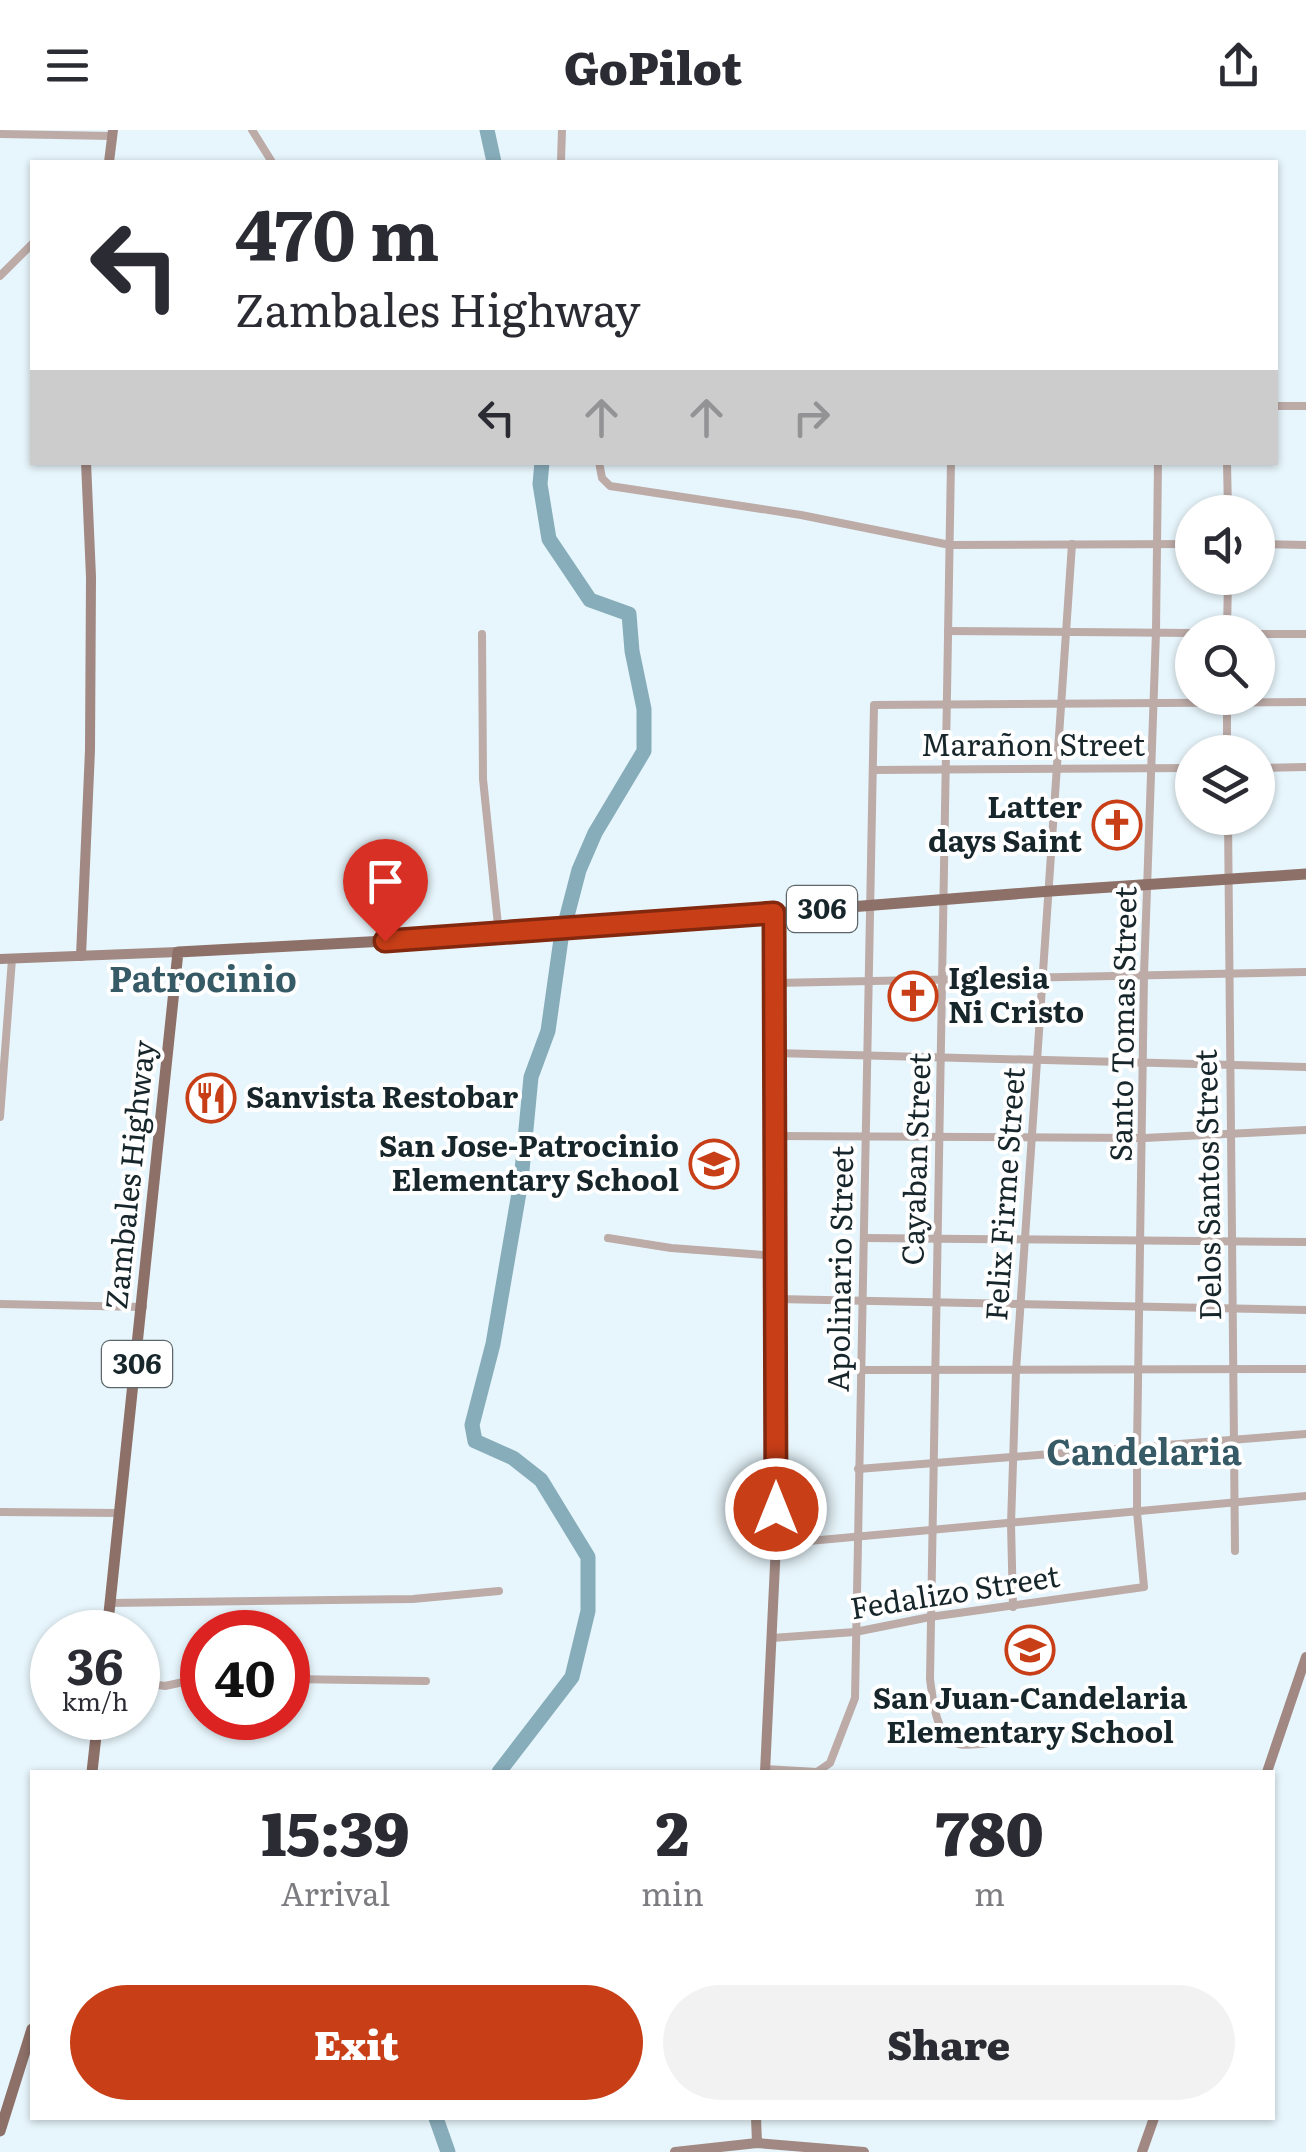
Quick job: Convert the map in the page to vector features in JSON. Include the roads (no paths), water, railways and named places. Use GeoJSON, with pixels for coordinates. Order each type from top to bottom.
{"type":"FeatureCollection","features":[{"type":"Feature","properties":{"kind":"main road","name":"306"},"geometry":{"type":"LineString","coordinates":[[178,952],[499,936],[1306,874]]}},
{"type":"Feature","properties":{"kind":"main road","name":"Zambales Highway"},"geometry":{"type":"LineString","coordinates":[[109,1610],[178,952]]}},
{"type":"Feature","properties":{"kind":"main road"},"geometry":{"type":"LineString","coordinates":[[92,1770],[96,1740]]}},
{"type":"Feature","properties":{"kind":"main road"},"geometry":{"type":"LineString","coordinates":[[0,2132],[30,2035]]}},
{"type":"Feature","properties":{"kind":"street"},"geometry":{"type":"LineString","coordinates":[[252,130],[271,160]]}},
{"type":"Feature","properties":{"kind":"street"},"geometry":{"type":"LineString","coordinates":[[562,130],[562,160]]}},
{"type":"Feature","properties":{"kind":"street"},"geometry":{"type":"LineString","coordinates":[[0,134],[112,133],[108,160]]}},
{"type":"Feature","properties":{"kind":"street"},"geometry":{"type":"LineString","coordinates":[[0,276],[30,246]]}},
{"type":"Feature","properties":{"kind":"street"},"geometry":{"type":"LineString","coordinates":[[1278,406],[1306,406]]}},
{"type":"Feature","properties":{"kind":"street"},"geometry":{"type":"LineString","coordinates":[[81,956],[90,750],[91,577],[86,465]]}},
{"type":"Feature","properties":{"kind":"street"},"geometry":{"type":"LineString","coordinates":[[600,465],[602,478],[610,486],[801,515],[950,545],[1175,544]]}},
{"type":"Feature","properties":{"kind":"street","name":"Cayaban Street"},"geometry":{"type":"LineString","coordinates":[[951,465],[930,1617],[933,1701],[946,1736],[959,1744],[1001,1742]]}},
{"type":"Feature","properties":{"kind":"street","name":"Santo Tomas Street"},"geometry":{"type":"LineString","coordinates":[[1144,1587],[1136,1449],[1158,465]]}},
{"type":"Feature","properties":{"kind":"street"},"geometry":{"type":"LineString","coordinates":[[1226,465],[1227,495]]}},
{"type":"Feature","properties":{"kind":"street","name":"Felix Firme Street"},"geometry":{"type":"LineString","coordinates":[[1013,1607],[1011,1524],[1016,1371],[1072,544]]}},
{"type":"Feature","properties":{"kind":"street"},"geometry":{"type":"LineString","coordinates":[[1275,545],[1306,546]]}},
{"type":"Feature","properties":{"kind":"street"},"geometry":{"type":"LineString","coordinates":[[948,631],[1175,632]]}},
{"type":"Feature","properties":{"kind":"street"},"geometry":{"type":"LineString","coordinates":[[482,634],[483,778],[499,936]]}},
{"type":"Feature","properties":{"kind":"street"},"geometry":{"type":"LineString","coordinates":[[1275,634],[1306,634]]}},
{"type":"Feature","properties":{"kind":"street"},"geometry":{"type":"LineString","coordinates":[[948,704],[1175,702]]}},
{"type":"Feature","properties":{"kind":"street"},"geometry":{"type":"LineString","coordinates":[[1275,702],[1306,702]]}},
{"type":"Feature","properties":{"kind":"street","name":"Apolinario Street"},"geometry":{"type":"LineString","coordinates":[[820,1770],[830,1763],[855,1698],[874,704],[948,704]]}},
{"type":"Feature","properties":{"kind":"street"},"geometry":{"type":"LineString","coordinates":[[1275,768],[1306,767]]}},
{"type":"Feature","properties":{"kind":"street","name":"Marañon Street"},"geometry":{"type":"LineString","coordinates":[[873,770],[1175,768]]}},
{"type":"Feature","properties":{"kind":"street","name":"Delos Santos Street"},"geometry":{"type":"LineString","coordinates":[[1228,835],[1236,1551]]}},
{"type":"Feature","properties":{"kind":"street"},"geometry":{"type":"LineString","coordinates":[[765,1770],[776,1544],[774,913]]}},
{"type":"Feature","properties":{"kind":"street"},"geometry":{"type":"LineString","coordinates":[[0,1116],[6,959],[178,952]]}},
{"type":"Feature","properties":{"kind":"street"},"geometry":{"type":"LineString","coordinates":[[774,983],[1306,972]]}},
{"type":"Feature","properties":{"kind":"street"},"geometry":{"type":"LineString","coordinates":[[775,1053],[1306,1067]]}},
{"type":"Feature","properties":{"kind":"street"},"geometry":{"type":"LineString","coordinates":[[775,1136],[1144,1138],[1306,1130]]}},
{"type":"Feature","properties":{"kind":"street"},"geometry":{"type":"LineString","coordinates":[[608,1238],[672,1248],[777,1256]]}},
{"type":"Feature","properties":{"kind":"street"},"geometry":{"type":"LineString","coordinates":[[865,1238],[1306,1242]]}},
{"type":"Feature","properties":{"kind":"street"},"geometry":{"type":"LineString","coordinates":[[777,1298],[1306,1310]]}},
{"type":"Feature","properties":{"kind":"street"},"geometry":{"type":"LineString","coordinates":[[0,1304],[143,1306]]}},
{"type":"Feature","properties":{"kind":"street"},"geometry":{"type":"LineString","coordinates":[[862,1370],[1306,1369]]}},
{"type":"Feature","properties":{"kind":"street"},"geometry":{"type":"LineString","coordinates":[[858,1469],[1306,1434]]}},
{"type":"Feature","properties":{"kind":"street"},"geometry":{"type":"LineString","coordinates":[[776,1544],[1306,1496]]}},
{"type":"Feature","properties":{"kind":"street"},"geometry":{"type":"LineString","coordinates":[[0,1512],[120,1513]]}},
{"type":"Feature","properties":{"kind":"street","name":"Fedalizo Street"},"geometry":{"type":"LineString","coordinates":[[772,1638],[855,1632],[930,1617],[1144,1587]]}},
{"type":"Feature","properties":{"kind":"street"},"geometry":{"type":"LineString","coordinates":[[110,1602],[413,1598],[499,1592]]}},
{"type":"Feature","properties":{"kind":"street"},"geometry":{"type":"LineString","coordinates":[[1268,1770],[1306,1657]]}},
{"type":"Feature","properties":{"kind":"street"},"geometry":{"type":"LineString","coordinates":[[310,1679],[426,1682]]}},
{"type":"Feature","properties":{"kind":"street"},"geometry":{"type":"LineString","coordinates":[[756,2120],[756,2144]]}},
{"type":"Feature","properties":{"kind":"street"},"geometry":{"type":"LineString","coordinates":[[1142,2152],[1153,2120]]}},
{"type":"Feature","properties":{"kind":"street"},"geometry":{"type":"LineString","coordinates":[[675,2152],[756,2144],[864,2152]]}},
{"type":"Feature","properties":{"kind":"waterway"},"geometry":{"type":"LineString","coordinates":[[487,130],[494,160]]}},
{"type":"Feature","properties":{"kind":"waterway"},"geometry":{"type":"LineString","coordinates":[[501,1770],[572,1677],[588,1611],[588,1557],[541,1480],[513,1458],[475,1441],[472,1425],[493,1344],[521,1181],[531,1077],[548,1031],[561,939],[579,870],[595,833],[644,751],[644,709],[629,614],[590,600],[549,539],[540,484],[542,465]]}},
{"type":"Feature","properties":{"kind":"waterway"},"geometry":{"type":"LineString","coordinates":[[437,2120],[448,2152]]}},
{"type":"Feature","properties":{"kind":"place","name":"Latter days Saint"},"geometry":{"type":"Point","coordinates":[1117,825]}},
{"type":"Feature","properties":{"kind":"place","name":"Iglesia Ni Cristo"},"geometry":{"type":"Point","coordinates":[913,996]}},
{"type":"Feature","properties":{"kind":"place","name":"Sanvista Restobar"},"geometry":{"type":"Point","coordinates":[211,1098]}},
{"type":"Feature","properties":{"kind":"place","name":"San Jose-Patrocinio Elementary School"},"geometry":{"type":"Point","coordinates":[714,1164]}},
{"type":"Feature","properties":{"kind":"place","name":"San Juan-Candelaria Elementary School"},"geometry":{"type":"Point","coordinates":[1030,1650]}},
{"type":"Feature","properties":{"kind":"district","name":"Patrocinio"},"geometry":{"type":"Point","coordinates":[203,980]}},
{"type":"Feature","properties":{"kind":"district","name":"Candelaria"},"geometry":{"type":"Point","coordinates":[1144,1453]}}]}
